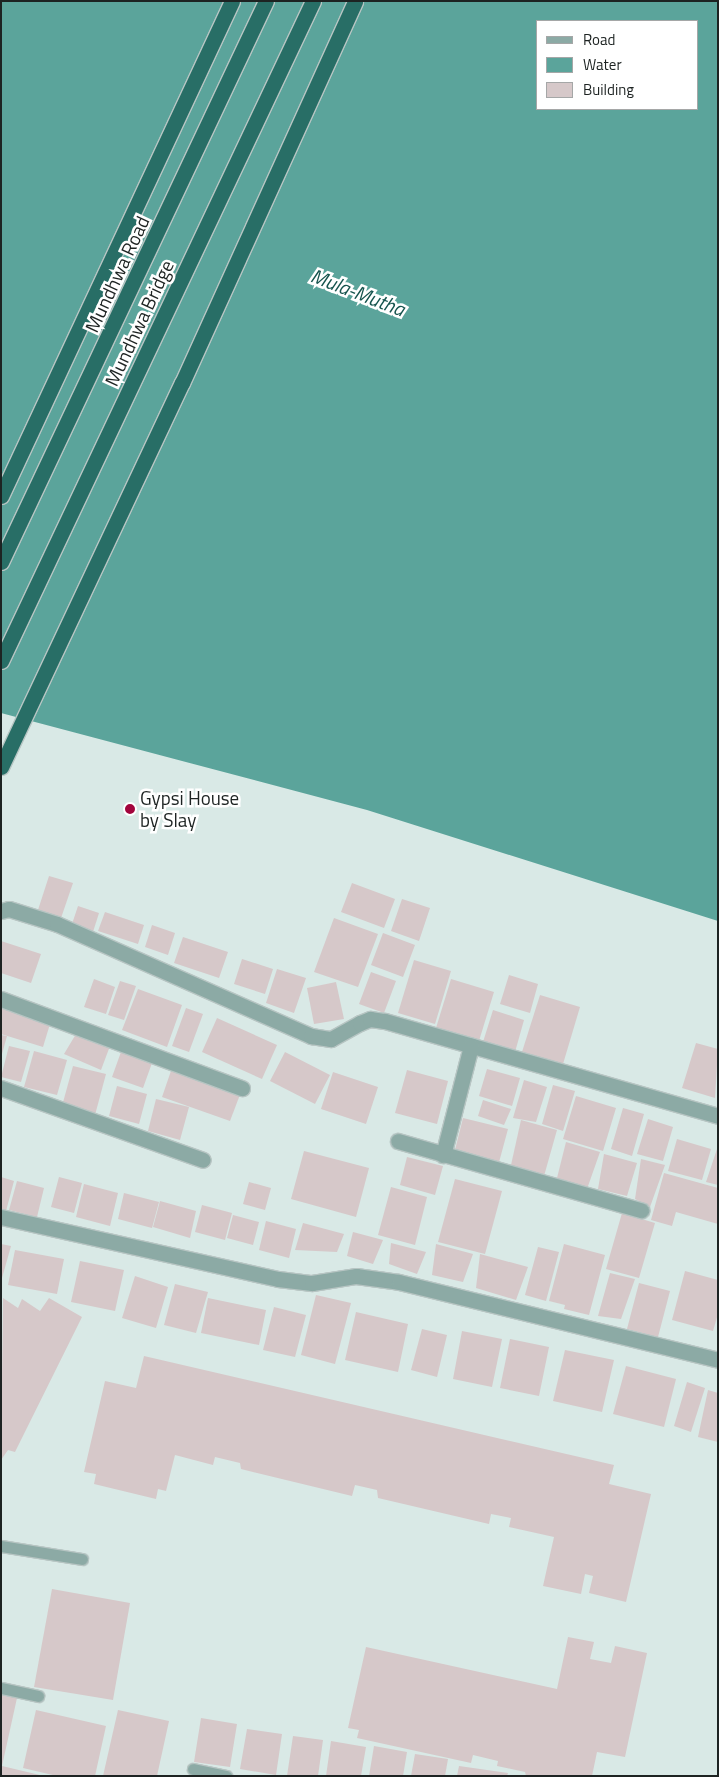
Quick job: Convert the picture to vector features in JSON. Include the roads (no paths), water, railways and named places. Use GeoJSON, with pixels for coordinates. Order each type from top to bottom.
{"type":"FeatureCollection","features":[{"type":"Feature","properties":{"kind":"highway"},"geometry":{"type":"LineString","coordinates":[[1,496],[232,1]]}},
{"type":"Feature","properties":{"kind":"highway","name":"Mundhwa Road"},"geometry":{"type":"LineString","coordinates":[[1,562],[266,1]]}},
{"type":"Feature","properties":{"kind":"highway","name":"Mundhwa Bridge"},"geometry":{"type":"LineString","coordinates":[[1,661],[313,1]]}},
{"type":"Feature","properties":{"kind":"highway"},"geometry":{"type":"LineString","coordinates":[[1,767],[182,382],[355,1]]}},
{"type":"Feature","properties":{"kind":"street"},"geometry":{"type":"LineString","coordinates":[[1,911],[9,909],[58,924],[316,1037],[331,1039],[370,1019],[718,1116]]}},
{"type":"Feature","properties":{"kind":"street"},"geometry":{"type":"LineString","coordinates":[[1,999],[242,1088]]}},
{"type":"Feature","properties":{"kind":"street"},"geometry":{"type":"LineString","coordinates":[[443,1155],[471,1046]]}},
{"type":"Feature","properties":{"kind":"street"},"geometry":{"type":"LineString","coordinates":[[1,1088],[203,1160]]}},
{"type":"Feature","properties":{"kind":"street"},"geometry":{"type":"LineString","coordinates":[[398,1141],[641,1210]]}},
{"type":"Feature","properties":{"kind":"street"},"geometry":{"type":"LineString","coordinates":[[1,1217],[278,1280],[312,1282],[356,1276],[399,1282],[718,1360]]}},
{"type":"Feature","properties":{"kind":"lane"},"geometry":{"type":"LineString","coordinates":[[1,1546],[82,1559]]}},
{"type":"Feature","properties":{"kind":"lane"},"geometry":{"type":"LineString","coordinates":[[1,1688],[38,1696]]}},
{"type":"Feature","properties":{"kind":"lane"},"geometry":{"type":"LineString","coordinates":[[193,1769],[226,1776]]}},
{"type":"Feature","properties":{"kind":"water","name":"Mula-Mutha"},"geometry":{"type":"Polygon","coordinates":[[[1,1],[718,1],[718,921],[367,810],[1,713],[1,1]]]}},
{"type":"Feature","properties":{"kind":"place","name":"Gypsi House by Slay"},"geometry":{"type":"Point","coordinates":[130,809]}}]}
